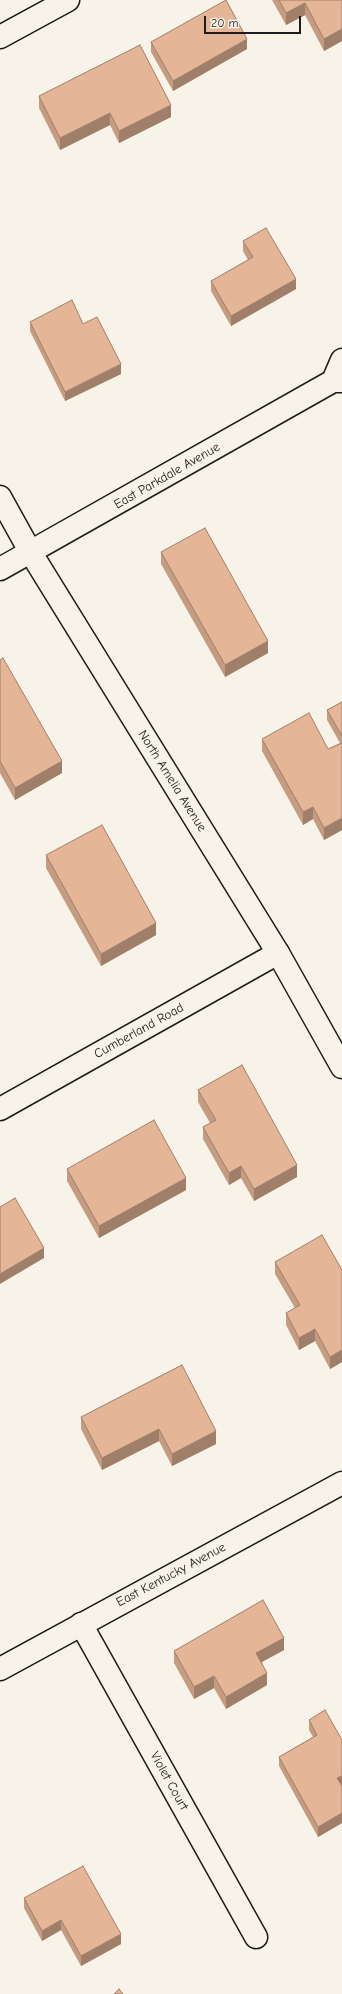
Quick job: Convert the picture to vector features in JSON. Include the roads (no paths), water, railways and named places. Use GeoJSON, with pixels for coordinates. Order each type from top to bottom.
{"type":"FeatureCollection","features":[{"type":"Feature","properties":{"kind":"street"},"geometry":{"type":"LineString","coordinates":[[0,37],[68,0]]}},
{"type":"Feature","properties":{"kind":"street","name":"East Parkdale Avenue"},"geometry":{"type":"LineString","coordinates":[[0,569],[338,381],[342,360]]}},
{"type":"Feature","properties":{"kind":"street","name":"North Amelia Avenue"},"geometry":{"type":"LineString","coordinates":[[0,497],[31,553],[278,954],[342,1067]]}},
{"type":"Feature","properties":{"kind":"street","name":"Cumberland Road"},"geometry":{"type":"LineString","coordinates":[[0,1109],[278,954]]}},
{"type":"Feature","properties":{"kind":"street","name":"East Kentucky Avenue"},"geometry":{"type":"LineString","coordinates":[[0,1669],[342,1483]]}},
{"type":"Feature","properties":{"kind":"street","name":"Violet Court"},"geometry":{"type":"LineString","coordinates":[[81,1624],[256,1937]]}}]}
